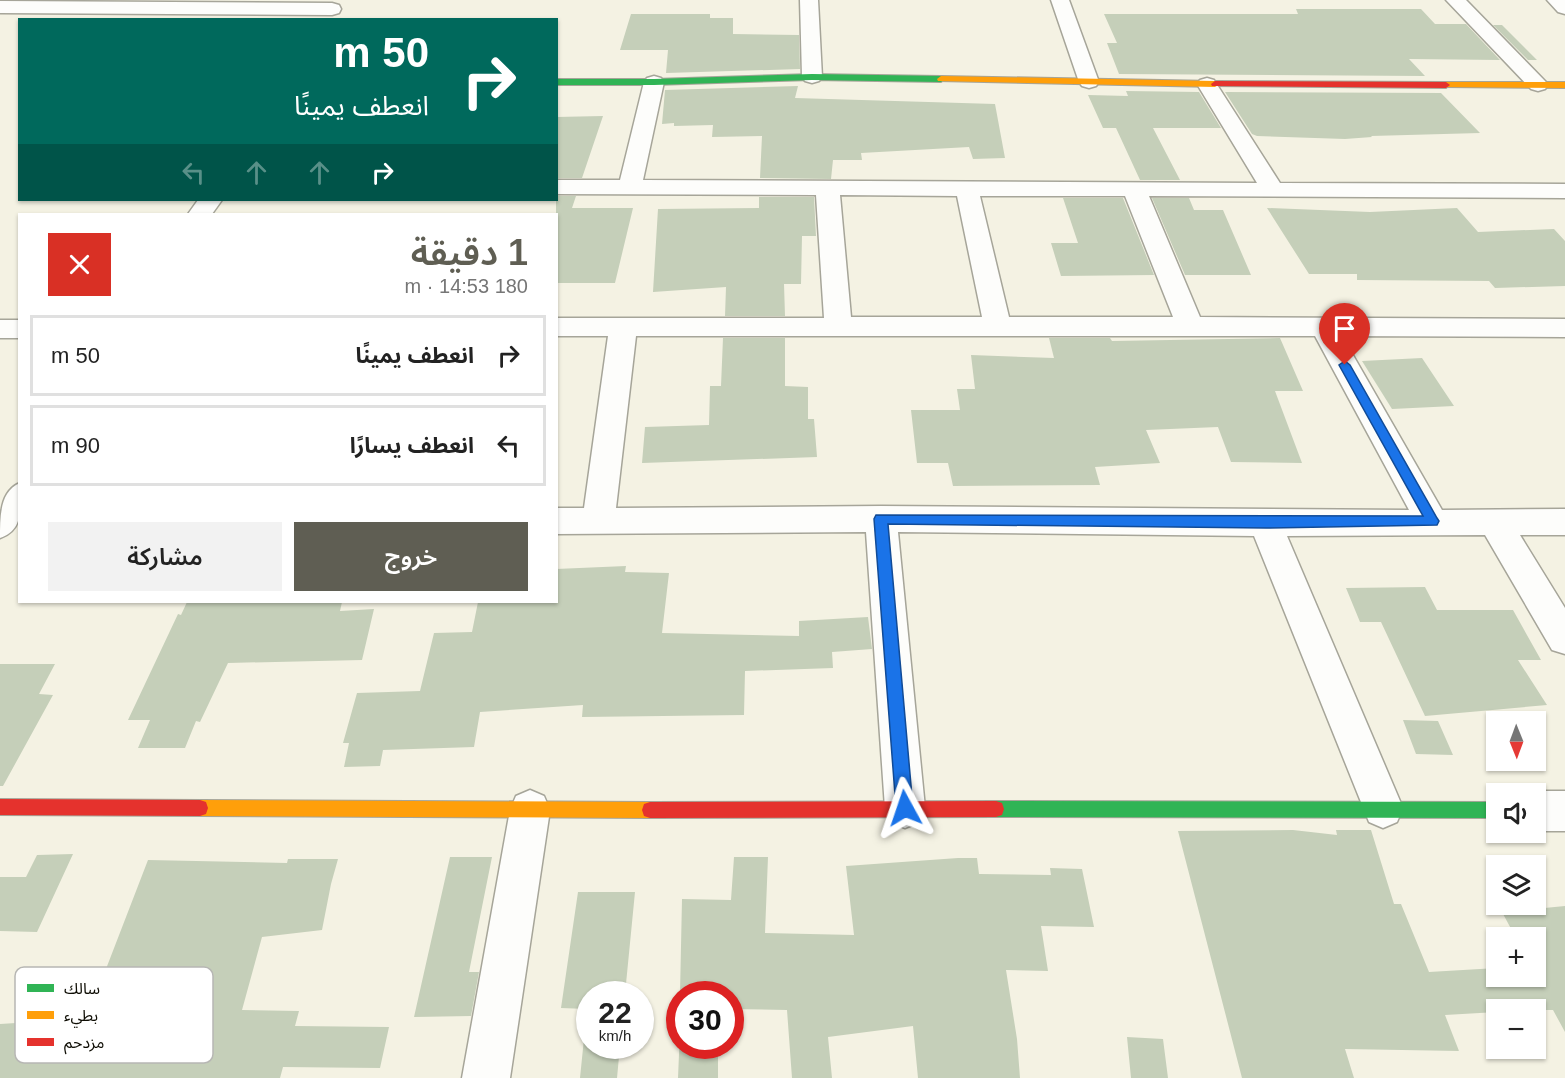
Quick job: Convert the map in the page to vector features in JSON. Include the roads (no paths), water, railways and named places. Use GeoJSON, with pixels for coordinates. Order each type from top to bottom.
{"type":"FeatureCollection","features":[{"type":"Feature","properties":{"kind":"street"},"geometry":{"type":"LineString","coordinates":[[809,0],[812,77]]}},
{"type":"Feature","properties":{"kind":"street"},"geometry":{"type":"LineString","coordinates":[[1060,0],[1089,82]]}},
{"type":"Feature","properties":{"kind":"street"},"geometry":{"type":"LineString","coordinates":[[1455,0],[1538,85]]}},
{"type":"Feature","properties":{"kind":"street"},"geometry":{"type":"LineString","coordinates":[[1556,0],[1565,8]]}},
{"type":"Feature","properties":{"kind":"street"},"geometry":{"type":"LineString","coordinates":[[4,16],[26,8],[332,9]]}},
{"type":"Feature","properties":{"kind":"street"},"geometry":{"type":"LineString","coordinates":[[558,82],[654,82],[812,77],[1207,84],[1565,85]]}},
{"type":"Feature","properties":{"kind":"street"},"geometry":{"type":"LineString","coordinates":[[630,188],[654,82]]}},
{"type":"Feature","properties":{"kind":"street"},"geometry":{"type":"LineString","coordinates":[[1207,84],[1273,190]]}},
{"type":"Feature","properties":{"kind":"street"},"geometry":{"type":"LineString","coordinates":[[558,187],[1565,190]]}},
{"type":"Feature","properties":{"kind":"street"},"geometry":{"type":"LineString","coordinates":[[827,188],[838,327]]}},
{"type":"Feature","properties":{"kind":"street"},"geometry":{"type":"LineString","coordinates":[[967,189],[997,326]]}},
{"type":"Feature","properties":{"kind":"street"},"geometry":{"type":"LineString","coordinates":[[1134,190],[1190,326]]}},
{"type":"Feature","properties":{"kind":"street"},"geometry":{"type":"LineString","coordinates":[[1323,326],[1432,521]]}},
{"type":"Feature","properties":{"kind":"street"},"geometry":{"type":"LineString","coordinates":[[558,327],[1565,328]]}},
{"type":"Feature","properties":{"kind":"street"},"geometry":{"type":"LineString","coordinates":[[598,521],[623,327]]}},
{"type":"Feature","properties":{"kind":"street"},"geometry":{"type":"LineString","coordinates":[[0,328],[18,328]]}},
{"type":"Feature","properties":{"kind":"street"},"geometry":{"type":"LineString","coordinates":[[0,524],[18,498]]}},
{"type":"Feature","properties":{"kind":"street"},"geometry":{"type":"LineString","coordinates":[[881,519],[905,808]]}},
{"type":"Feature","properties":{"kind":"street"},"geometry":{"type":"LineString","coordinates":[[558,521],[881,519],[1266,523],[1565,522]]}},
{"type":"Feature","properties":{"kind":"street"},"geometry":{"type":"LineString","coordinates":[[1494,521],[1565,639]]}},
{"type":"Feature","properties":{"kind":"street"},"geometry":{"type":"LineString","coordinates":[[1266,523],[1383,808]]}},
{"type":"Feature","properties":{"kind":"street"},"geometry":{"type":"LineString","coordinates":[[0,524],[18,524]]}},
{"type":"Feature","properties":{"kind":"street"},"geometry":{"type":"LineString","coordinates":[[0,807],[530,810],[905,808],[1486,810]]}},
{"type":"Feature","properties":{"kind":"street"},"geometry":{"type":"LineString","coordinates":[[486,1078],[530,810]]}},
{"type":"Feature","properties":{"kind":"street"},"geometry":{"type":"LineString","coordinates":[[1546,811],[1565,811]]}}]}
